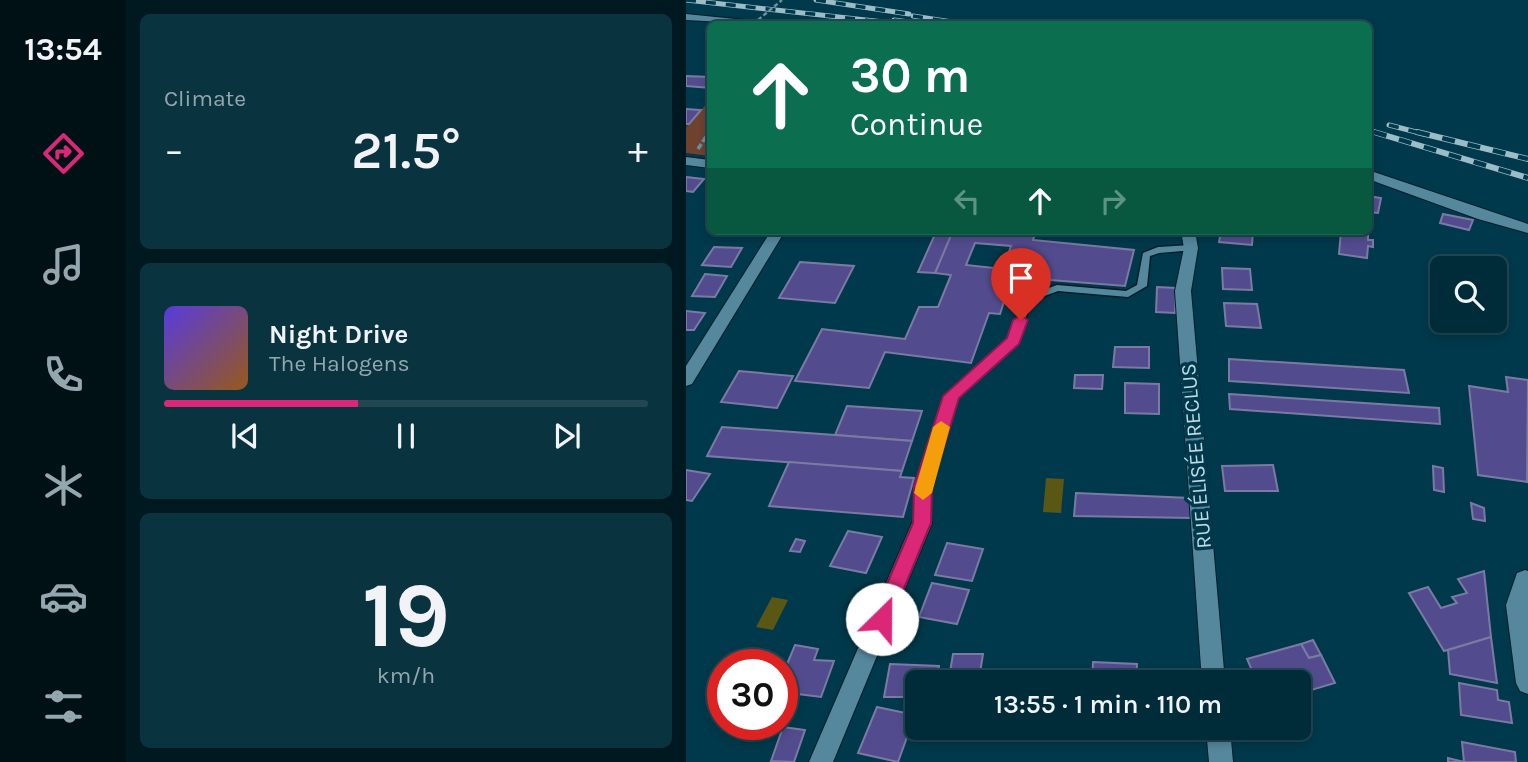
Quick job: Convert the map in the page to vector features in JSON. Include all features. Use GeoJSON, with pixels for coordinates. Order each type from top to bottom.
{"type":"FeatureCollection","features":[{"type":"Feature","properties":{"kind":"street"},"geometry":{"type":"LineString","coordinates":[[686,17],[743,21]]}},
{"type":"Feature","properties":{"kind":"street"},"geometry":{"type":"LineString","coordinates":[[686,161],[707,164]]}},
{"type":"Feature","properties":{"kind":"street"},"geometry":{"type":"LineString","coordinates":[[1372,175],[1483,216],[1528,229]]}},
{"type":"Feature","properties":{"kind":"street"},"geometry":{"type":"LineString","coordinates":[[686,380],[692,362],[775,235]]}},
{"type":"Feature","properties":{"kind":"street","name":"RUE ÉLISÉE RECLUS"},"geometry":{"type":"LineString","coordinates":[[1189,240],[1182,291],[1213,670]]}},
{"type":"Feature","properties":{"kind":"street"},"geometry":{"type":"LineString","coordinates":[[821,762],[922,523]]}},
{"type":"Feature","properties":{"kind":"street"},"geometry":{"type":"LineString","coordinates":[[1525,579],[1517,605],[1528,683]]}},
{"type":"Feature","properties":{"kind":"street"},"geometry":{"type":"LineString","coordinates":[[1219,740],[1221,762]]}},
{"type":"Feature","properties":{"kind":"lane"},"geometry":{"type":"LineString","coordinates":[[922,523],[923,486],[951,396],[1014,340],[1027,299],[1057,288],[1128,294],[1142,286],[1146,255],[1189,240]]}},
{"type":"Feature","properties":{"kind":"path"},"geometry":{"type":"LineString","coordinates":[[758,21],[782,0]]}},
{"type":"Feature","properties":{"kind":"shaded area"},"geometry":{"type":"Polygon","coordinates":[[[707,103],[707,156],[686,153],[686,127],[707,103]]]}},
{"type":"Feature","properties":{"kind":"shaded area"},"geometry":{"type":"Polygon","coordinates":[[[1046,478],[1064,479],[1061,513],[1043,512],[1046,478]]]}},
{"type":"Feature","properties":{"kind":"shaded area"},"geometry":{"type":"Polygon","coordinates":[[[772,597],[788,600],[773,630],[756,627],[772,597]]]}},
{"type":"Feature","properties":{"kind":"building"},"geometry":{"type":"Polygon","coordinates":[[[686,76],[707,77],[707,88],[686,86],[686,76]]]}},
{"type":"Feature","properties":{"kind":"building"},"geometry":{"type":"Polygon","coordinates":[[[686,109],[701,110],[689,124],[686,124],[686,109]]]}},
{"type":"Feature","properties":{"kind":"building"},"geometry":{"type":"Polygon","coordinates":[[[686,177],[704,179],[693,192],[686,191],[686,177]]]}},
{"type":"Feature","properties":{"kind":"building"},"geometry":{"type":"Polygon","coordinates":[[[1372,197],[1381,198],[1378,213],[1372,212],[1372,197]]]}},
{"type":"Feature","properties":{"kind":"building"},"geometry":{"type":"Polygon","coordinates":[[[1443,214],[1473,220],[1469,230],[1440,223],[1443,214]]]}},
{"type":"Feature","properties":{"kind":"building"},"geometry":{"type":"Polygon","coordinates":[[[935,235],[951,235],[935,273],[918,272],[935,235]]]}},
{"type":"Feature","properties":{"kind":"building"},"geometry":{"type":"Polygon","coordinates":[[[950,235],[1035,235],[1033,240],[1134,250],[1125,286],[1012,277],[1000,314],[989,313],[971,363],[885,352],[869,388],[795,381],[822,329],[905,339],[919,307],[938,307],[951,275],[935,273],[950,235]],[[975,243],[966,265],[1003,269],[1011,246],[975,243]]]}},
{"type":"Feature","properties":{"kind":"building"},"geometry":{"type":"Polygon","coordinates":[[[1220,235],[1253,235],[1252,245],[1219,242],[1220,235]]]}},
{"type":"Feature","properties":{"kind":"building"},"geometry":{"type":"Polygon","coordinates":[[[1341,235],[1368,235],[1368,240],[1373,240],[1373,247],[1368,246],[1367,258],[1339,254],[1341,235]]]}},
{"type":"Feature","properties":{"kind":"building"},"geometry":{"type":"Polygon","coordinates":[[[714,247],[742,248],[731,267],[702,265],[714,247]]]}},
{"type":"Feature","properties":{"kind":"building"},"geometry":{"type":"Polygon","coordinates":[[[800,262],[854,266],[835,303],[779,298],[800,262]]]}},
{"type":"Feature","properties":{"kind":"building"},"geometry":{"type":"Polygon","coordinates":[[[1222,268],[1250,269],[1252,290],[1223,289],[1222,268]]]}},
{"type":"Feature","properties":{"kind":"building"},"geometry":{"type":"Polygon","coordinates":[[[705,274],[727,276],[715,297],[692,296],[705,274]]]}},
{"type":"Feature","properties":{"kind":"building"},"geometry":{"type":"Polygon","coordinates":[[[1157,287],[1176,288],[1175,313],[1156,312],[1157,287]]]}},
{"type":"Feature","properties":{"kind":"building"},"geometry":{"type":"Polygon","coordinates":[[[1224,303],[1257,304],[1261,328],[1226,326],[1224,303]]]}},
{"type":"Feature","properties":{"kind":"building"},"geometry":{"type":"Polygon","coordinates":[[[686,311],[705,313],[694,330],[686,330],[686,311]]]}},
{"type":"Feature","properties":{"kind":"building"},"geometry":{"type":"Polygon","coordinates":[[[1115,347],[1149,347],[1149,368],[1113,367],[1115,347]]]}},
{"type":"Feature","properties":{"kind":"building"},"geometry":{"type":"Polygon","coordinates":[[[1229,359],[1404,370],[1409,393],[1229,381],[1229,359]]]}},
{"type":"Feature","properties":{"kind":"building"},"geometry":{"type":"Polygon","coordinates":[[[739,371],[793,376],[777,408],[721,402],[739,371]]]}},
{"type":"Feature","properties":{"kind":"building"},"geometry":{"type":"Polygon","coordinates":[[[1075,375],[1103,375],[1102,389],[1074,388],[1075,375]]]}},
{"type":"Feature","properties":{"kind":"building"},"geometry":{"type":"Polygon","coordinates":[[[1506,377],[1528,380],[1527,482],[1478,475],[1469,386],[1508,392],[1506,377]]]}},
{"type":"Feature","properties":{"kind":"building"},"geometry":{"type":"Polygon","coordinates":[[[1125,383],[1159,384],[1159,414],[1125,413],[1125,383]]]}},
{"type":"Feature","properties":{"kind":"building"},"geometry":{"type":"Polygon","coordinates":[[[1229,394],[1439,408],[1440,424],[1230,409],[1229,394]]]}},
{"type":"Feature","properties":{"kind":"building"},"geometry":{"type":"Polygon","coordinates":[[[847,406],[922,411],[912,441],[835,435],[847,406]]]}},
{"type":"Feature","properties":{"kind":"building"},"geometry":{"type":"Polygon","coordinates":[[[722,427],[912,441],[902,471],[707,456],[722,427]]]}},
{"type":"Feature","properties":{"kind":"building"},"geometry":{"type":"Polygon","coordinates":[[[789,462],[902,471],[900,477],[914,478],[903,517],[769,506],[789,462]]]}},
{"type":"Feature","properties":{"kind":"building"},"geometry":{"type":"Polygon","coordinates":[[[1273,465],[1278,491],[1225,491],[1222,466],[1273,465]]]}},
{"type":"Feature","properties":{"kind":"building"},"geometry":{"type":"Polygon","coordinates":[[[1433,466],[1443,468],[1444,492],[1434,490],[1433,466]]]}},
{"type":"Feature","properties":{"kind":"building"},"geometry":{"type":"Polygon","coordinates":[[[686,470],[710,474],[692,501],[686,500],[686,470]]]}},
{"type":"Feature","properties":{"kind":"building"},"geometry":{"type":"Polygon","coordinates":[[[1076,493],[1190,498],[1192,518],[1074,516],[1076,493]]]}},
{"type":"Feature","properties":{"kind":"building"},"geometry":{"type":"Polygon","coordinates":[[[1471,503],[1484,508],[1485,521],[1473,519],[1471,503]]]}},
{"type":"Feature","properties":{"kind":"building"},"geometry":{"type":"Polygon","coordinates":[[[848,531],[882,537],[866,573],[830,566],[848,531]]]}},
{"type":"Feature","properties":{"kind":"building"},"geometry":{"type":"Polygon","coordinates":[[[796,539],[805,541],[800,552],[790,551],[796,539]]]}},
{"type":"Feature","properties":{"kind":"building"},"geometry":{"type":"Polygon","coordinates":[[[947,543],[983,549],[972,581],[935,575],[947,543]]]}},
{"type":"Feature","properties":{"kind":"building"},"geometry":{"type":"Polygon","coordinates":[[[1484,571],[1491,637],[1444,651],[1409,593],[1428,587],[1441,608],[1457,603],[1452,597],[1467,593],[1458,579],[1484,571]]]}},
{"type":"Feature","properties":{"kind":"building"},"geometry":{"type":"Polygon","coordinates":[[[932,583],[969,590],[957,624],[919,617],[932,583]]]}},
{"type":"Feature","properties":{"kind":"building"},"geometry":{"type":"Polygon","coordinates":[[[1491,637],[1497,683],[1450,674],[1448,650],[1491,637]]]}},
{"type":"Feature","properties":{"kind":"building"},"geometry":{"type":"Polygon","coordinates":[[[1313,640],[1321,655],[1309,658],[1301,644],[1313,640]]]}},
{"type":"Feature","properties":{"kind":"building"},"geometry":{"type":"Polygon","coordinates":[[[1301,644],[1309,658],[1321,655],[1335,683],[1311,690],[1311,670],[1252,670],[1247,659],[1301,644]]]}},
{"type":"Feature","properties":{"kind":"building"},"geometry":{"type":"Polygon","coordinates":[[[795,645],[818,649],[814,660],[834,661],[821,697],[798,694],[798,649],[793,649],[795,645]]]}},
{"type":"Feature","properties":{"kind":"building"},"geometry":{"type":"Polygon","coordinates":[[[953,654],[983,654],[980,670],[950,670],[953,654]]]}},
{"type":"Feature","properties":{"kind":"building"},"geometry":{"type":"Polygon","coordinates":[[[1093,662],[1137,664],[1137,670],[1093,670],[1093,662]]]}},
{"type":"Feature","properties":{"kind":"building"},"geometry":{"type":"Polygon","coordinates":[[[890,664],[939,666],[938,670],[905,670],[905,697],[884,697],[890,664]]]}},
{"type":"Feature","properties":{"kind":"building"},"geometry":{"type":"Polygon","coordinates":[[[1459,683],[1497,690],[1498,700],[1509,702],[1512,723],[1461,715],[1459,683]]]}},
{"type":"Feature","properties":{"kind":"building"},"geometry":{"type":"Polygon","coordinates":[[[877,707],[905,713],[906,740],[898,762],[858,753],[877,707]]]}},
{"type":"Feature","properties":{"kind":"building"},"geometry":{"type":"Polygon","coordinates":[[[798,729],[805,730],[794,762],[771,761],[778,740],[798,740],[798,729]]]}},
{"type":"Feature","properties":{"kind":"building"},"geometry":{"type":"Polygon","coordinates":[[[1462,742],[1515,752],[1516,762],[1464,762],[1462,742]]]}},
{"type":"Feature","properties":{"kind":"building"},"geometry":{"type":"Polygon","coordinates":[[[1448,758],[1464,762],[1448,762],[1448,758]]]}},
{"type":"Feature","properties":{"kind":"railway"},"geometry":{"type":"LineString","coordinates":[[686,0],[875,21]]}},
{"type":"Feature","properties":{"kind":"railway"},"geometry":{"type":"LineString","coordinates":[[816,0],[909,14]]}},
{"type":"Feature","properties":{"kind":"railway"},"geometry":{"type":"LineString","coordinates":[[913,16],[946,21]]}},
{"type":"Feature","properties":{"kind":"railway"},"geometry":{"type":"LineString","coordinates":[[894,20],[902,21]]}},
{"type":"Feature","properties":{"kind":"railway"},"geometry":{"type":"LineString","coordinates":[[1389,125],[1424,134]]}},
{"type":"Feature","properties":{"kind":"railway"},"geometry":{"type":"LineString","coordinates":[[1374,132],[1528,178]]}},
{"type":"Feature","properties":{"kind":"railway"},"geometry":{"type":"LineString","coordinates":[[1374,132],[1380,134]]}},
{"type":"Feature","properties":{"kind":"railway"},"geometry":{"type":"LineString","coordinates":[[1417,132],[1528,159]]}},
{"type":"Feature","properties":{"kind":"slow traffic"},"geometry":{"type":"LineString","coordinates":[[923,493],[941,427]]}},
{"type":"Feature","properties":{"kind":"route"},"geometry":{"type":"LineString","coordinates":[[882,619],[922,523],[923,486],[951,396],[1014,340],[1021,320]]}}]}
